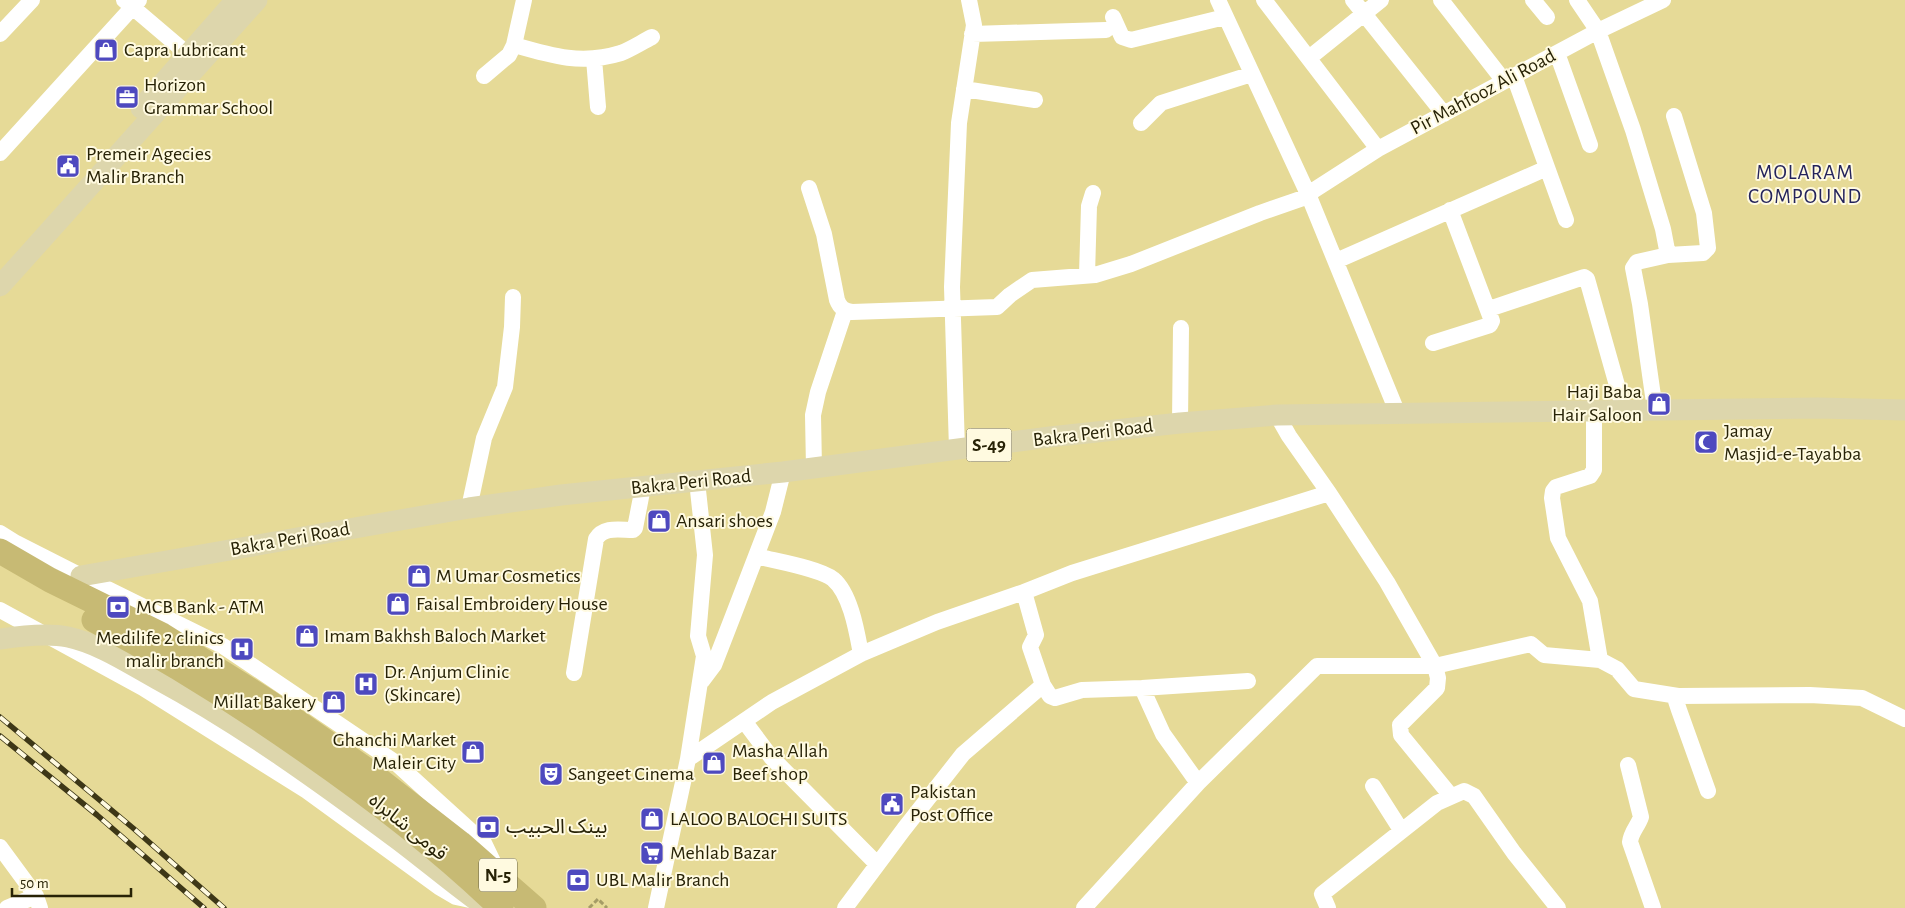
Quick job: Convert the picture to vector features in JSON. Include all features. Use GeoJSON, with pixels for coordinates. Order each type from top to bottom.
{"type":"FeatureCollection","features":[{"type":"Feature","properties":{"kind":"highway","name":"قومی شاہراہ"},"geometry":{"type":"LineString","coordinates":[[0,551],[50,580],[162,635],[267,701],[364,769],[453,849],[489,906]]}},
{"type":"Feature","properties":{"kind":"highway","name":"قومی شاہراہ"},"geometry":{"type":"LineString","coordinates":[[0,570],[150,650],[254,715],[351,782],[502,879],[534,908]]}},
{"type":"Feature","properties":{"kind":"main road"},"geometry":{"type":"LineString","coordinates":[[0,286],[194,59],[236,0]]}},
{"type":"Feature","properties":{"kind":"main road"},"geometry":{"type":"LineString","coordinates":[[0,267],[194,59],[258,0]]}},
{"type":"Feature","properties":{"kind":"main road","name":"Bakra Peri Road"},"geometry":{"type":"LineString","coordinates":[[81,576],[469,508],[561,495],[783,472],[957,449],[1180,423],[1277,415],[1818,408],[1905,410]]}},
{"type":"Feature","properties":{"kind":"main road"},"geometry":{"type":"LineString","coordinates":[[0,640],[21,636],[66,636],[102,649],[173,688],[255,738],[489,906]]}},
{"type":"Feature","properties":{"kind":"street"},"geometry":{"type":"LineString","coordinates":[[0,34],[32,0]]}},
{"type":"Feature","properties":{"kind":"street"},"geometry":{"type":"LineString","coordinates":[[484,76],[509,55],[514,45],[524,0]]}},
{"type":"Feature","properties":{"kind":"street"},"geometry":{"type":"LineString","coordinates":[[957,449],[952,286],[960,123],[974,25],[970,0]]}},
{"type":"Feature","properties":{"kind":"street"},"geometry":{"type":"LineString","coordinates":[[1218,0],[1309,195],[1398,414]]}},
{"type":"Feature","properties":{"kind":"street"},"geometry":{"type":"LineString","coordinates":[[1264,0],[1378,149]]}},
{"type":"Feature","properties":{"kind":"street"},"geometry":{"type":"LineString","coordinates":[[1353,0],[1444,114]]}},
{"type":"Feature","properties":{"kind":"street"},"geometry":{"type":"LineString","coordinates":[[1309,58],[1381,0]]}},
{"type":"Feature","properties":{"kind":"street"},"geometry":{"type":"LineString","coordinates":[[1441,0],[1509,79],[1547,168],[1566,220]]}},
{"type":"Feature","properties":{"kind":"street"},"geometry":{"type":"LineString","coordinates":[[1533,0],[1546,18]]}},
{"type":"Feature","properties":{"kind":"street"},"geometry":{"type":"LineString","coordinates":[[1577,0],[1598,31],[1634,130],[1663,229],[1668,255]]}},
{"type":"Feature","properties":{"kind":"street","name":"Pir Mahfooz Ali Road"},"geometry":{"type":"LineString","coordinates":[[845,311],[997,307],[1015,291],[1032,280],[1087,276],[1130,264],[1260,212],[1309,195],[1378,149],[1598,31],[1663,0]]}},
{"type":"Feature","properties":{"kind":"street"},"geometry":{"type":"LineString","coordinates":[[0,153],[6,136],[132,2],[194,59]]}},
{"type":"Feature","properties":{"kind":"street"},"geometry":{"type":"LineString","coordinates":[[972,34],[1109,23],[1122,37],[1131,40],[1225,17]]}},
{"type":"Feature","properties":{"kind":"street"},"geometry":{"type":"LineString","coordinates":[[514,45],[557,58],[594,59],[622,52],[652,37]]}},
{"type":"Feature","properties":{"kind":"street"},"geometry":{"type":"LineString","coordinates":[[1557,53],[1590,145]]}},
{"type":"Feature","properties":{"kind":"street"},"geometry":{"type":"LineString","coordinates":[[594,59],[598,107]]}},
{"type":"Feature","properties":{"kind":"street"},"geometry":{"type":"LineString","coordinates":[[1141,122],[1161,103],[1252,74]]}},
{"type":"Feature","properties":{"kind":"street"},"geometry":{"type":"LineString","coordinates":[[964,89],[1035,100]]}},
{"type":"Feature","properties":{"kind":"street"},"geometry":{"type":"LineString","coordinates":[[1655,410],[1633,268],[1637,262],[1668,255],[1703,253],[1708,248],[1704,213],[1674,116]]}},
{"type":"Feature","properties":{"kind":"street"},"geometry":{"type":"LineString","coordinates":[[1336,261],[1547,168]]}},
{"type":"Feature","properties":{"kind":"street"},"geometry":{"type":"LineString","coordinates":[[809,188],[824,234],[837,300],[845,311],[818,392],[813,415],[814,468]]}},
{"type":"Feature","properties":{"kind":"street"},"geometry":{"type":"LineString","coordinates":[[1087,276],[1089,206],[1093,193]]}},
{"type":"Feature","properties":{"kind":"street"},"geometry":{"type":"LineString","coordinates":[[1433,343],[1490,325],[1492,321],[1450,210]]}},
{"type":"Feature","properties":{"kind":"street"},"geometry":{"type":"LineString","coordinates":[[1489,309],[1584,277],[1587,279],[1624,410]]}},
{"type":"Feature","properties":{"kind":"street"},"geometry":{"type":"LineString","coordinates":[[469,508],[484,438],[505,387],[514,297]]}},
{"type":"Feature","properties":{"kind":"street"},"geometry":{"type":"LineString","coordinates":[[1180,423],[1181,328]]}},
{"type":"Feature","properties":{"kind":"street"},"geometry":{"type":"LineString","coordinates":[[1594,412],[1594,470],[1590,476],[1556,487],[1552,498],[1558,538],[1590,601],[1600,660]]}},
{"type":"Feature","properties":{"kind":"street"},"geometry":{"type":"LineString","coordinates":[[1277,415],[1289,436],[1387,582],[1435,666],[1438,678],[1437,688],[1400,726],[1401,735],[1451,796]]}},
{"type":"Feature","properties":{"kind":"street"},"geometry":{"type":"LineString","coordinates":[[699,684],[714,665],[773,512],[783,472]]}},
{"type":"Feature","properties":{"kind":"street"},"geometry":{"type":"LineString","coordinates":[[656,908],[688,759],[704,656],[698,636],[705,555],[698,481]]}},
{"type":"Feature","properties":{"kind":"street"},"geometry":{"type":"LineString","coordinates":[[574,673],[596,539],[606,530],[633,530],[636,528],[643,487]]}},
{"type":"Feature","properties":{"kind":"street"},"geometry":{"type":"LineString","coordinates":[[688,759],[772,702],[861,654],[937,622],[1072,573],[1329,493]]}},
{"type":"Feature","properties":{"kind":"street"},"geometry":{"type":"LineString","coordinates":[[0,533],[81,576],[223,646],[396,763],[484,843],[502,879]]}},
{"type":"Feature","properties":{"kind":"street"},"geometry":{"type":"LineString","coordinates":[[756,556],[809,570],[834,580],[840,587],[852,612],[861,654]]}},
{"type":"Feature","properties":{"kind":"street"},"geometry":{"type":"LineString","coordinates":[[1024,592],[1036,635],[1030,647],[1043,685],[1050,696],[1055,698],[1082,690],[1248,681]]}},
{"type":"Feature","properties":{"kind":"street"},"geometry":{"type":"LineString","coordinates":[[0,610],[143,688],[307,791],[439,887],[456,897],[489,906]]}},
{"type":"Feature","properties":{"kind":"street"},"geometry":{"type":"LineString","coordinates":[[1084,908],[1198,783],[1317,666],[1435,666],[1531,644],[1544,655],[1600,660],[1617,669],[1634,689],[1678,696],[1810,695],[1862,698],[1905,719]]}},
{"type":"Feature","properties":{"kind":"street"},"geometry":{"type":"LineString","coordinates":[[845,908],[963,754],[1043,685]]}},
{"type":"Feature","properties":{"kind":"street"},"geometry":{"type":"LineString","coordinates":[[1142,688],[1163,734],[1198,783]]}},
{"type":"Feature","properties":{"kind":"street"},"geometry":{"type":"LineString","coordinates":[[1678,696],[1676,701],[1708,791]]}},
{"type":"Feature","properties":{"kind":"street"},"geometry":{"type":"LineString","coordinates":[[744,721],[771,757],[877,864]]}},
{"type":"Feature","properties":{"kind":"street"},"geometry":{"type":"LineString","coordinates":[[1628,766],[1641,817],[1631,836],[1630,842],[1653,908]]}},
{"type":"Feature","properties":{"kind":"street"},"geometry":{"type":"LineString","coordinates":[[1373,786],[1401,830]]}},
{"type":"Feature","properties":{"kind":"street"},"geometry":{"type":"LineString","coordinates":[[1328,908],[1322,894],[1437,803],[1464,791],[1474,796],[1514,853],[1558,908]]}},
{"type":"Feature","properties":{"kind":"street"},"geometry":{"type":"LineString","coordinates":[[0,847],[38,902],[8,908]]}},
{"type":"Feature","properties":{"kind":"path"},"geometry":{"type":"LineString","coordinates":[[589,908],[598,899],[607,908]]}},
{"type":"Feature","properties":{"kind":"railway"},"geometry":{"type":"LineString","coordinates":[[0,717],[133,828],[224,908]]}},
{"type":"Feature","properties":{"kind":"railway"},"geometry":{"type":"LineString","coordinates":[[0,736],[97,815],[204,908]]}},
{"type":"Feature","properties":{"kind":"place","name":"Capra Lubricant"},"geometry":{"type":"Point","coordinates":[106,50]}},
{"type":"Feature","properties":{"kind":"place","name":"Horizon Grammar School"},"geometry":{"type":"Point","coordinates":[127,97]}},
{"type":"Feature","properties":{"kind":"place","name":"Premeir Agecies Malir Branch"},"geometry":{"type":"Point","coordinates":[68,166]}},
{"type":"Feature","properties":{"kind":"place","name":"Haji Baba Hair Saloon"},"geometry":{"type":"Point","coordinates":[1659,404]}},
{"type":"Feature","properties":{"kind":"place","name":"Jamay Masjid-e-Tayabba"},"geometry":{"type":"Point","coordinates":[1706,442]}},
{"type":"Feature","properties":{"kind":"place","name":"Ansari shoes"},"geometry":{"type":"Point","coordinates":[659,521]}},
{"type":"Feature","properties":{"kind":"place","name":"M Umar Cosmetics"},"geometry":{"type":"Point","coordinates":[419,576]}},
{"type":"Feature","properties":{"kind":"place","name":"Faisal Embroidery House"},"geometry":{"type":"Point","coordinates":[398,604]}},
{"type":"Feature","properties":{"kind":"place","name":"MCB Bank - ATM"},"geometry":{"type":"Point","coordinates":[118,607]}},
{"type":"Feature","properties":{"kind":"place","name":"Imam Bakhsh Baloch Market"},"geometry":{"type":"Point","coordinates":[307,636]}},
{"type":"Feature","properties":{"kind":"place","name":"Medilife 2 clinics malir branch"},"geometry":{"type":"Point","coordinates":[242,649]}},
{"type":"Feature","properties":{"kind":"place","name":"Dr. Anjum Clinic (Skincare)"},"geometry":{"type":"Point","coordinates":[366,684]}},
{"type":"Feature","properties":{"kind":"place","name":"Millat Bakery"},"geometry":{"type":"Point","coordinates":[334,702]}},
{"type":"Feature","properties":{"kind":"place","name":"Ghanchi Market Maleir City"},"geometry":{"type":"Point","coordinates":[473,752]}},
{"type":"Feature","properties":{"kind":"place","name":"Masha Allah Beef shop"},"geometry":{"type":"Point","coordinates":[714,763]}},
{"type":"Feature","properties":{"kind":"place","name":"Sangeet Cinema"},"geometry":{"type":"Point","coordinates":[551,774]}},
{"type":"Feature","properties":{"kind":"place","name":"Pakistan Post Office"},"geometry":{"type":"Point","coordinates":[892,804]}},
{"type":"Feature","properties":{"kind":"place","name":"LALOO BALOCHI SUITS"},"geometry":{"type":"Point","coordinates":[652,819]}},
{"type":"Feature","properties":{"kind":"place","name":"بينک الحبيب"},"geometry":{"type":"Point","coordinates":[488,827]}},
{"type":"Feature","properties":{"kind":"place","name":"Mehlab Bazar"},"geometry":{"type":"Point","coordinates":[652,853]}},
{"type":"Feature","properties":{"kind":"place","name":"UBL Malir Branch"},"geometry":{"type":"Point","coordinates":[578,880]}},
{"type":"Feature","properties":{"kind":"district","name":"MOLARAM COMPOUND"},"geometry":{"type":"Point","coordinates":[1805,184]}}]}
